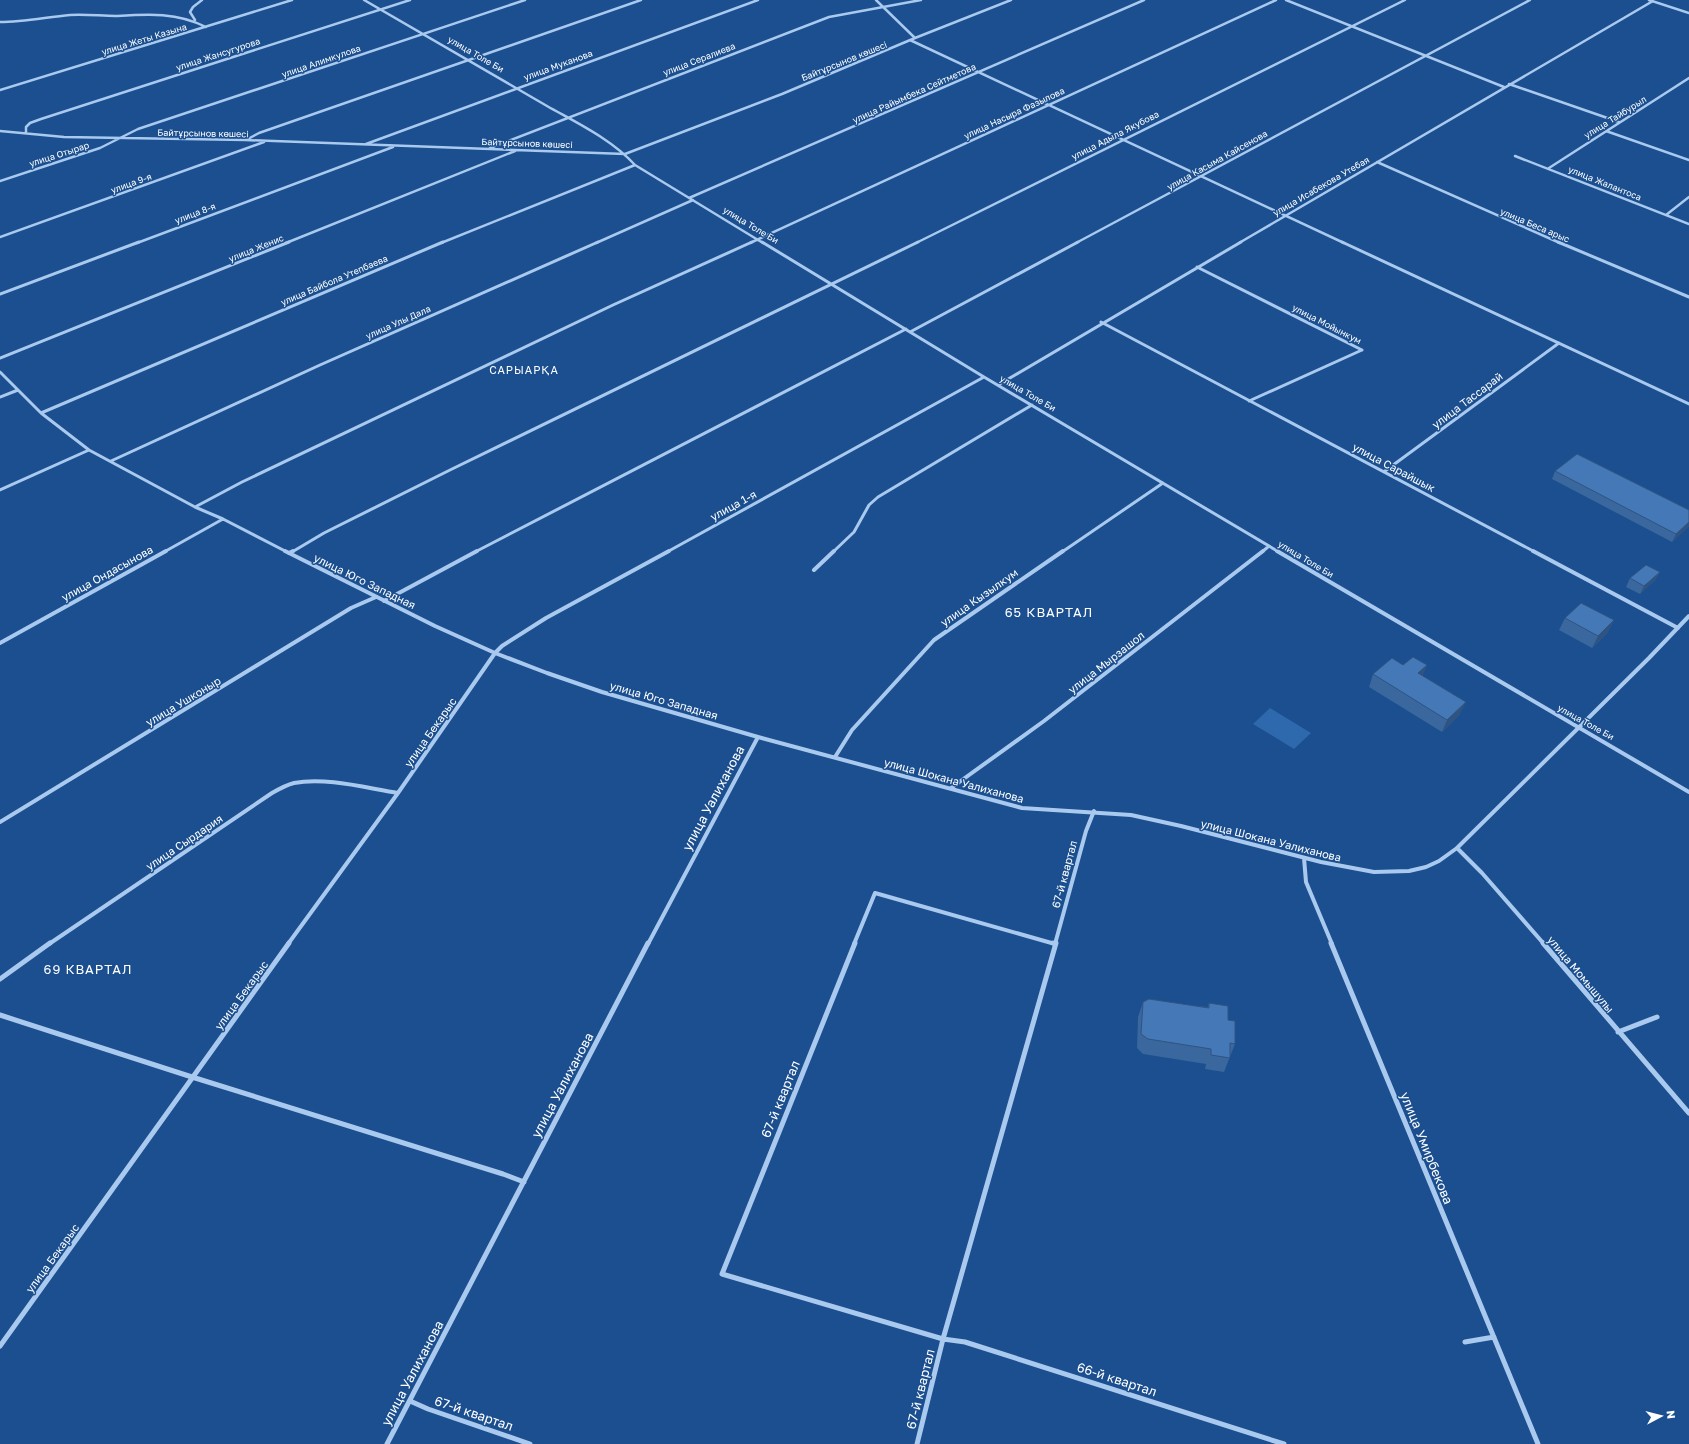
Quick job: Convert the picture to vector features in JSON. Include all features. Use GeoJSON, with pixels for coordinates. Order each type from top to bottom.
{"type":"FeatureCollection","features":[{"type":"Feature","properties":{"kind":"street"},"geometry":{"type":"LineString","coordinates":[[195,20],[190,12],[193,7],[202,0]]}},
{"type":"Feature","properties":{"kind":"street","name":"улица Жеты Казына"},"geometry":{"type":"LineString","coordinates":[[0,90],[292,0]]}},
{"type":"Feature","properties":{"kind":"street","name":"улица Толе Би"},"geometry":{"type":"LineString","coordinates":[[364,0],[518,87],[603,139],[625,154],[635,165],[984,377],[1689,792]]}},
{"type":"Feature","properties":{"kind":"street","name":"улица Жансугурова"},"geometry":{"type":"LineString","coordinates":[[26,133],[26,127],[30,123],[410,0]]}},
{"type":"Feature","properties":{"kind":"street","name":"улица Алимкулова"},"geometry":{"type":"LineString","coordinates":[[122,138],[138,129],[526,0]]}},
{"type":"Feature","properties":{"kind":"street"},"geometry":{"type":"LineString","coordinates":[[245,140],[259,133],[641,0]]}},
{"type":"Feature","properties":{"kind":"street","name":"улица Муканова"},"geometry":{"type":"LineString","coordinates":[[364,145],[518,87],[758,0]]}},
{"type":"Feature","properties":{"kind":"street"},"geometry":{"type":"LineString","coordinates":[[876,0],[915,38]]}},
{"type":"Feature","properties":{"kind":"street","name":"улица Сералиева"},"geometry":{"type":"LineString","coordinates":[[488,149],[566,117],[829,16],[921,0]]}},
{"type":"Feature","properties":{"kind":"street","name":"Байтұрсынов көшесі"},"geometry":{"type":"LineString","coordinates":[[26,133],[29,135],[46,136],[245,140],[625,154],[782,94],[910,40],[1011,0]]}},
{"type":"Feature","properties":{"kind":"street","name":"улица Райымбека Сейтметова"},"geometry":{"type":"LineString","coordinates":[[691,199],[1144,0]]}},
{"type":"Feature","properties":{"kind":"street","name":"улица Насыра Фазылова"},"geometry":{"type":"LineString","coordinates":[[195,507],[242,482],[613,305],[1276,0]]}},
{"type":"Feature","properties":{"kind":"street"},"geometry":{"type":"LineString","coordinates":[[1286,0],[1504,87]]}},
{"type":"Feature","properties":{"kind":"street","name":"улица Адыла Якубова"},"geometry":{"type":"LineString","coordinates":[[289,553],[324,533],[442,474],[833,284],[1405,0]]}},
{"type":"Feature","properties":{"kind":"street","name":"улица Касыма Кайсенова"},"geometry":{"type":"LineString","coordinates":[[910,332],[1530,0]]}},
{"type":"Feature","properties":{"kind":"street"},"geometry":{"type":"LineString","coordinates":[[1649,0],[1689,13]]}},
{"type":"Feature","properties":{"kind":"street","name":"улица Исабекова Утебая"},"geometry":{"type":"LineString","coordinates":[[998,385],[1101,322],[1653,1]]}},
{"type":"Feature","properties":{"kind":"street"},"geometry":{"type":"LineString","coordinates":[[0,22],[70,15],[121,15],[145,13],[172,14],[195,20],[206,27]]}},
{"type":"Feature","properties":{"kind":"street"},"geometry":{"type":"LineString","coordinates":[[910,40],[977,73],[1123,139],[1201,177],[1689,404]]}},
{"type":"Feature","properties":{"kind":"street","name":"улица Тайбурыл"},"geometry":{"type":"LineString","coordinates":[[1549,168],[1689,78]]}},
{"type":"Feature","properties":{"kind":"street"},"geometry":{"type":"LineString","coordinates":[[1509,84],[1619,122]]}},
{"type":"Feature","properties":{"kind":"street"},"geometry":{"type":"LineString","coordinates":[[0,131],[26,133]]}},
{"type":"Feature","properties":{"kind":"street"},"geometry":{"type":"LineString","coordinates":[[1606,131],[1689,160]]}},
{"type":"Feature","properties":{"kind":"street","name":"улица Отырар"},"geometry":{"type":"LineString","coordinates":[[0,181],[100,148],[122,138]]}},
{"type":"Feature","properties":{"kind":"street","name":"улица 9-я"},"geometry":{"type":"LineString","coordinates":[[0,237],[266,141]]}},
{"type":"Feature","properties":{"kind":"street","name":"улица 8-я"},"geometry":{"type":"LineString","coordinates":[[0,294],[396,146]]}},
{"type":"Feature","properties":{"kind":"street","name":"улица Женис"},"geometry":{"type":"LineString","coordinates":[[0,358],[518,150]]}},
{"type":"Feature","properties":{"kind":"street","name":"улица Жалантоса"},"geometry":{"type":"LineString","coordinates":[[1515,156],[1689,224]]}},
{"type":"Feature","properties":{"kind":"street","name":"улица Беса арыс"},"geometry":{"type":"LineString","coordinates":[[1377,162],[1527,229],[1689,297]]}},
{"type":"Feature","properties":{"kind":"street","name":"улица Байбола Утепбаева"},"geometry":{"type":"LineString","coordinates":[[41,413],[457,236],[635,165]]}},
{"type":"Feature","properties":{"kind":"street"},"geometry":{"type":"LineString","coordinates":[[1666,215],[1689,197]]}},
{"type":"Feature","properties":{"kind":"street","name":"улица Улы Дала"},"geometry":{"type":"LineString","coordinates":[[111,461],[320,365],[691,199]]}},
{"type":"Feature","properties":{"kind":"street","name":"улица Мойынкум"},"geometry":{"type":"LineString","coordinates":[[1197,267],[1362,350],[1249,401]]}},
{"type":"Feature","properties":{"kind":"street","name":"улица Сарайшык"},"geometry":{"type":"LineString","coordinates":[[1101,322],[1678,628]]}},
{"type":"Feature","properties":{"kind":"street"},"geometry":{"type":"LineString","coordinates":[[384,601],[424,578],[906,329]]}},
{"type":"Feature","properties":{"kind":"street","name":"улица Тассарай"},"geometry":{"type":"LineString","coordinates":[[1385,472],[1559,343]]}},
{"type":"Feature","properties":{"kind":"street","name":"улица Юго Западная"},"geometry":{"type":"LineString","coordinates":[[0,372],[41,413],[89,450],[195,507],[223,519],[384,601],[495,653],[602,692],[758,737]]}},
{"type":"Feature","properties":{"kind":"street","name":"улица 1-я"},"geometry":{"type":"LineString","coordinates":[[495,653],[502,646],[546,618],[984,377]]}},
{"type":"Feature","properties":{"kind":"street"},"geometry":{"type":"LineString","coordinates":[[0,397],[18,390]]}},
{"type":"Feature","properties":{"kind":"street"},"geometry":{"type":"LineString","coordinates":[[814,570],[854,532],[869,505],[878,497],[1032,405]]}},
{"type":"Feature","properties":{"kind":"street"},"geometry":{"type":"LineString","coordinates":[[0,490],[89,450]]}},
{"type":"Feature","properties":{"kind":"street","name":"улица Кызылкум"},"geometry":{"type":"LineString","coordinates":[[835,757],[852,730],[934,640],[1163,483]]}},
{"type":"Feature","properties":{"kind":"street","name":"улица Ондасынова"},"geometry":{"type":"LineString","coordinates":[[0,643],[223,519]]}},
{"type":"Feature","properties":{"kind":"street","name":"улица Мырзашол"},"geometry":{"type":"LineString","coordinates":[[951,788],[1044,721],[1269,546]]}},
{"type":"Feature","properties":{"kind":"street","name":"улица Ушконыр"},"geometry":{"type":"LineString","coordinates":[[0,822],[351,608],[376,597]]}},
{"type":"Feature","properties":{"kind":"street","name":"улица Шокана Уалиханова"},"geometry":{"type":"LineString","coordinates":[[758,737],[1022,808],[1118,812],[1148,818],[1304,858],[1367,871],[1392,872],[1427,866],[1444,858],[1457,848],[1689,616]]}},
{"type":"Feature","properties":{"kind":"street","name":"улица Бекарыс"},"geometry":{"type":"LineString","coordinates":[[0,1346],[192,1077],[398,793],[495,653]]}},
{"type":"Feature","properties":{"kind":"street","name":"улица Уалиханова"},"geometry":{"type":"LineString","coordinates":[[387,1444],[758,737]]}},
{"type":"Feature","properties":{"kind":"street","name":"улица Сырдария"},"geometry":{"type":"LineString","coordinates":[[0,979],[78,924],[272,793],[284,787],[295,783],[324,782],[398,793]]}},
{"type":"Feature","properties":{"kind":"street","name":"67-й квартал"},"geometry":{"type":"LineString","coordinates":[[918,1444],[943,1340],[1038,1009],[1086,831],[1094,811]]}},
{"type":"Feature","properties":{"kind":"street","name":"улица Момышулы"},"geometry":{"type":"LineString","coordinates":[[1457,848],[1482,873],[1689,1113]]}},
{"type":"Feature","properties":{"kind":"street","name":"улица Умирбекова"},"geometry":{"type":"LineString","coordinates":[[1304,858],[1306,882],[1538,1444]]}},
{"type":"Feature","properties":{"kind":"street","name":"67-й квартал"},"geometry":{"type":"LineString","coordinates":[[943,1340],[722,1274],[875,893],[1056,944]]}},
{"type":"Feature","properties":{"kind":"street"},"geometry":{"type":"LineString","coordinates":[[0,1015],[192,1077],[503,1174],[524,1182]]}},
{"type":"Feature","properties":{"kind":"street"},"geometry":{"type":"LineString","coordinates":[[1618,1032],[1657,1017]]}},
{"type":"Feature","properties":{"kind":"street"},"geometry":{"type":"LineString","coordinates":[[1465,1342],[1494,1337]]}},
{"type":"Feature","properties":{"kind":"street","name":"66-й квартал"},"geometry":{"type":"LineString","coordinates":[[943,1340],[965,1342],[1284,1444]]}},
{"type":"Feature","properties":{"kind":"street","name":"67-й квартал"},"geometry":{"type":"LineString","coordinates":[[410,1401],[428,1409],[530,1444]]}},
{"type":"Feature","properties":{"kind":"shaded area"},"geometry":{"type":"Polygon","coordinates":[[[1270,708],[1311,733],[1294,749],[1253,724],[1270,708]]]}},
{"type":"Feature","properties":{"kind":"building"},"geometry":{"type":"Polygon","coordinates":[[[1577,454],[1689,510],[1689,522],[1676,534],[1555,471],[1577,454]]]}},
{"type":"Feature","properties":{"kind":"building"},"geometry":{"type":"Polygon","coordinates":[[[1646,565],[1660,572],[1644,586],[1630,578],[1646,565]]]}},
{"type":"Feature","properties":{"kind":"building"},"geometry":{"type":"Polygon","coordinates":[[[1581,603],[1614,620],[1598,636],[1565,618],[1581,603]]]}},
{"type":"Feature","properties":{"kind":"building"},"geometry":{"type":"Polygon","coordinates":[[[1413,657],[1427,665],[1418,673],[1466,702],[1447,720],[1373,674],[1392,658],[1403,665],[1413,657]]]}},
{"type":"Feature","properties":{"kind":"building"},"geometry":{"type":"Polygon","coordinates":[[[1149,999],[1209,1008],[1209,1003],[1228,1006],[1228,1020],[1235,1021],[1235,1044],[1230,1043],[1230,1058],[1211,1055],[1211,1049],[1148,1039],[1141,1034],[1143,1002],[1149,999]]]}},
{"type":"Feature","properties":{"kind":"district","name":"САРЫАРҚА"},"geometry":{"type":"Point","coordinates":[524,369]}},
{"type":"Feature","properties":{"kind":"district","name":"65 КВАРТАЛ"},"geometry":{"type":"Point","coordinates":[1049,612]}},
{"type":"Feature","properties":{"kind":"district","name":"69 КВАРТАЛ"},"geometry":{"type":"Point","coordinates":[88,969]}}]}
